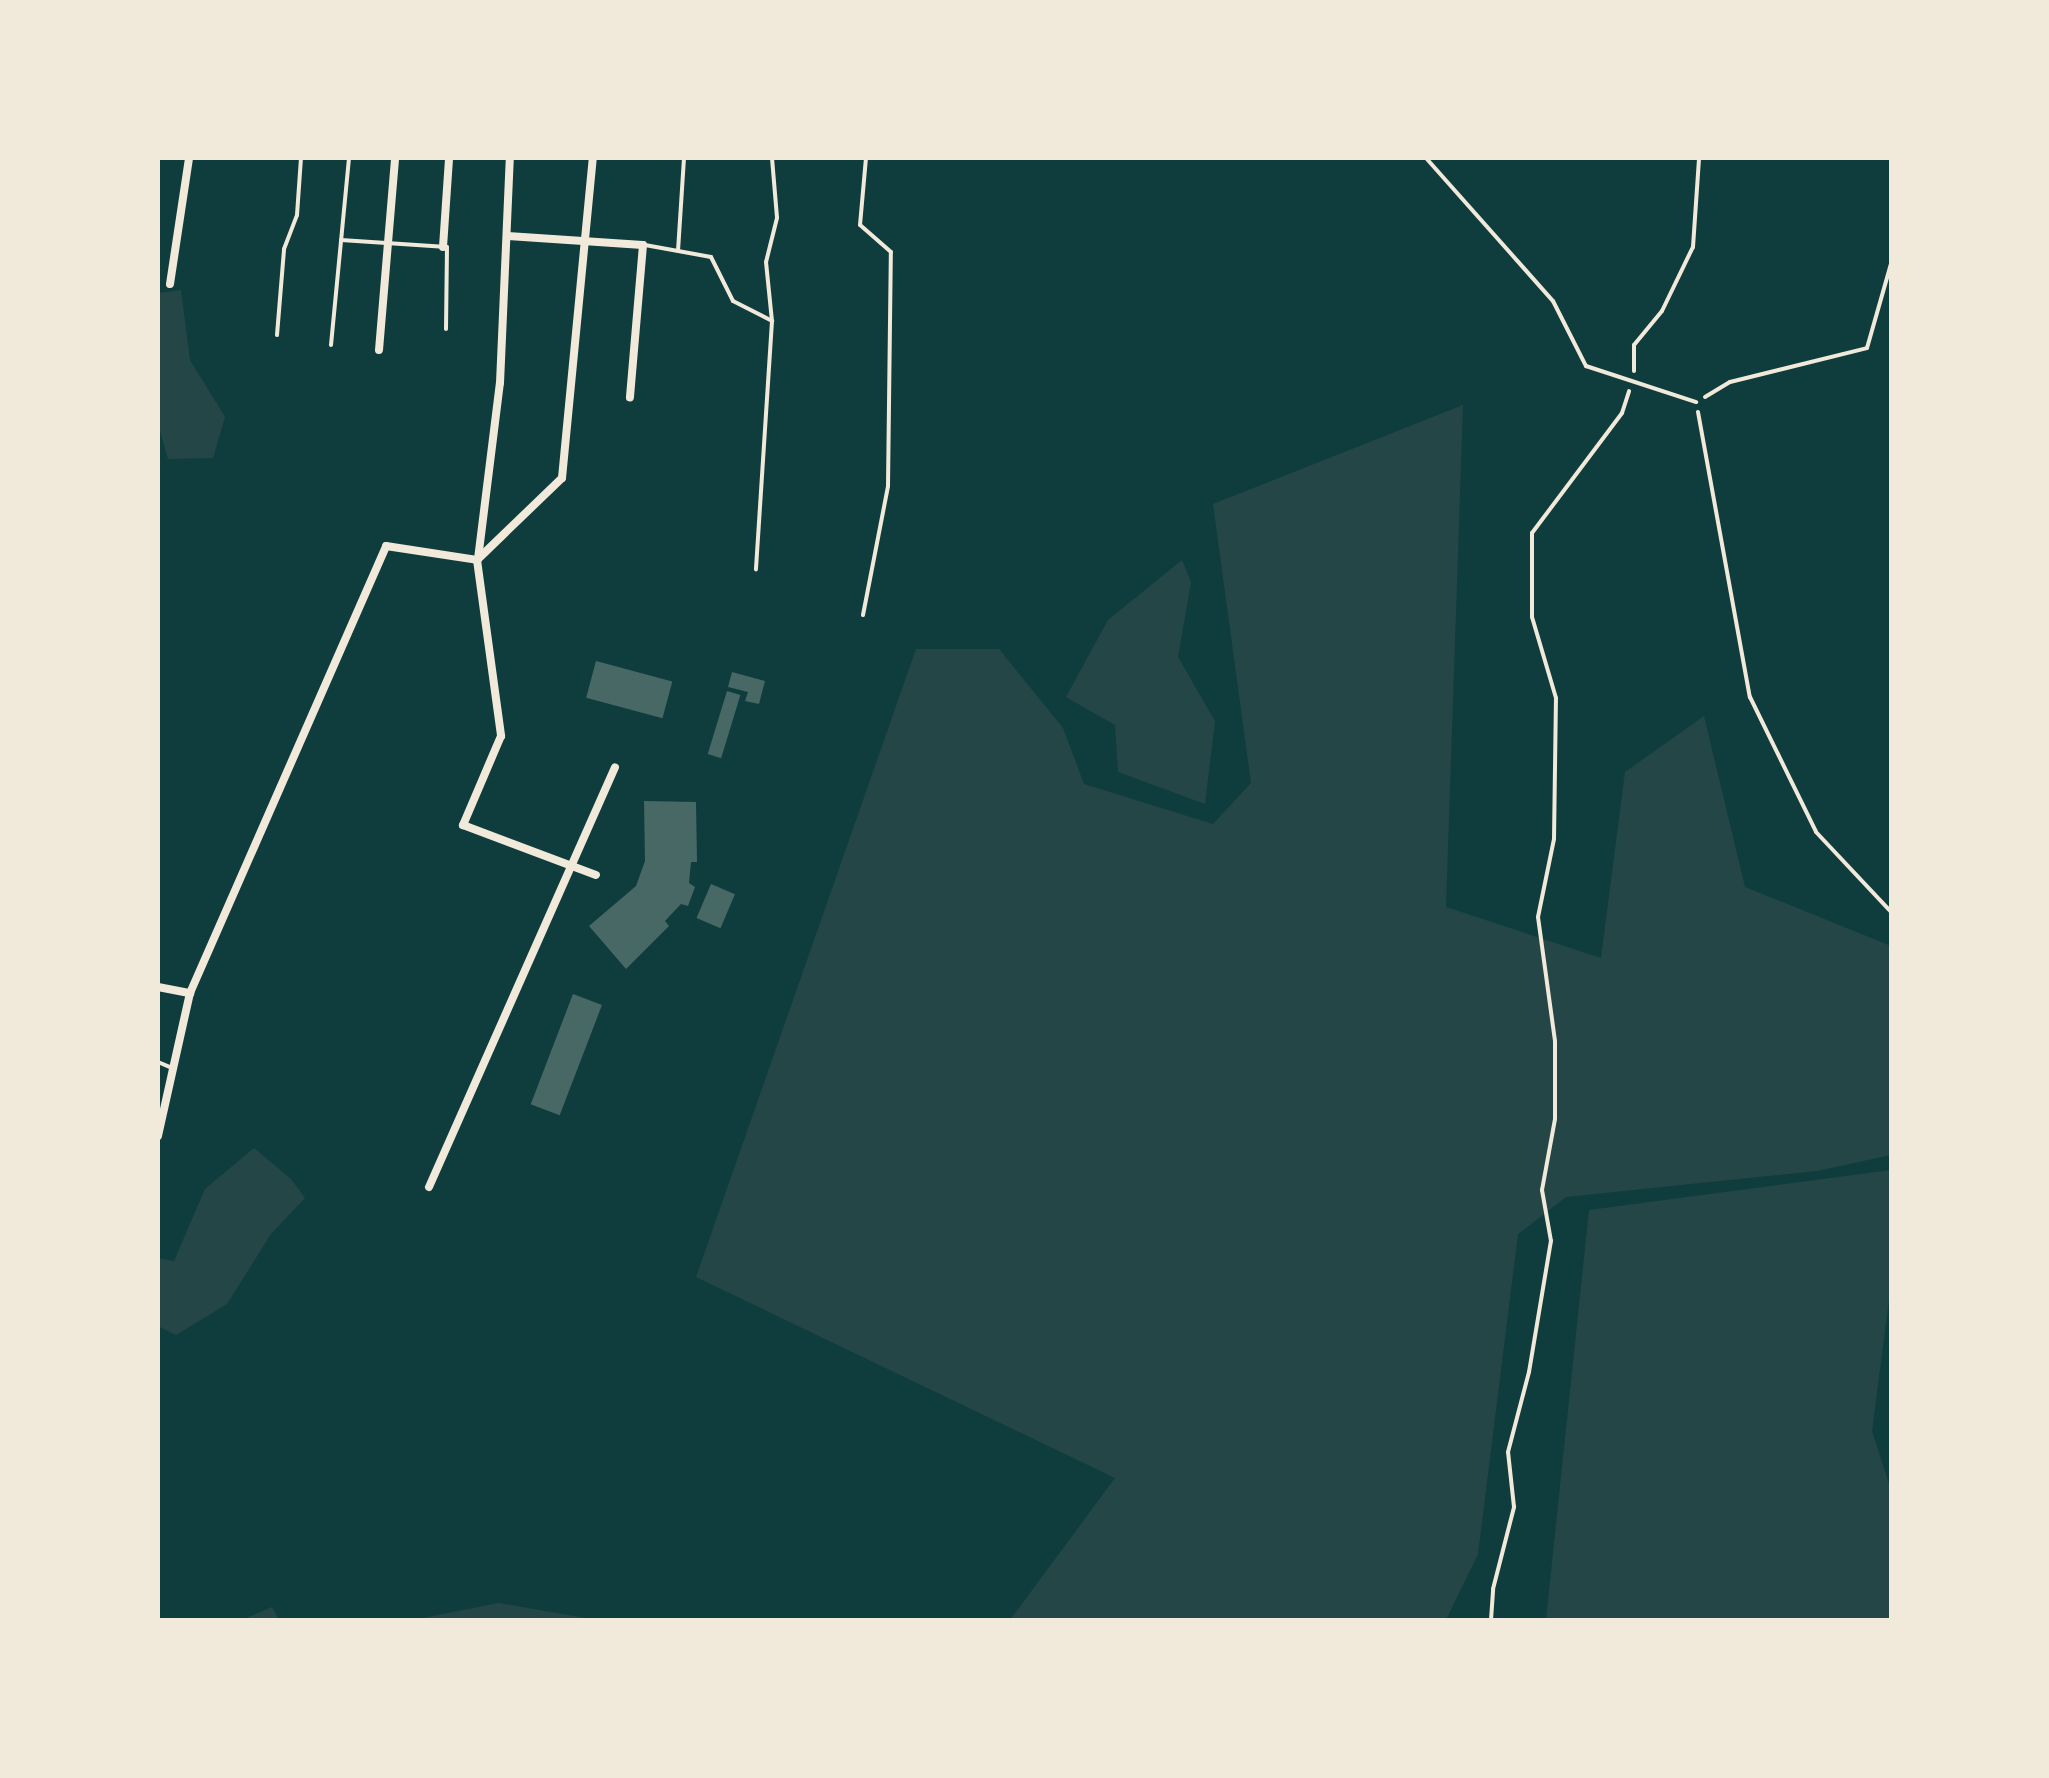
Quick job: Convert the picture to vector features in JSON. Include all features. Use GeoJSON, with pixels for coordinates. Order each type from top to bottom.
{"type":"FeatureCollection","features":[{"type":"Feature","properties":{"kind":"street"},"geometry":{"type":"LineString","coordinates":[[170,284],[189,158]]}},
{"type":"Feature","properties":{"kind":"street"},"geometry":{"type":"LineString","coordinates":[[379,350],[395,158]]}},
{"type":"Feature","properties":{"kind":"street"},"geometry":{"type":"LineString","coordinates":[[443,247],[449,158]]}},
{"type":"Feature","properties":{"kind":"street"},"geometry":{"type":"LineString","coordinates":[[510,158],[500,383],[477,560],[501,736],[463,825],[596,875]]}},
{"type":"Feature","properties":{"kind":"street"},"geometry":{"type":"LineString","coordinates":[[477,560],[562,478],[582,241],[593,158]]}},
{"type":"Feature","properties":{"kind":"street"},"geometry":{"type":"LineString","coordinates":[[507,236],[643,245],[630,397]]}},
{"type":"Feature","properties":{"kind":"street"},"geometry":{"type":"LineString","coordinates":[[158,1136],[190,993],[386,546],[477,560]]}},
{"type":"Feature","properties":{"kind":"street"},"geometry":{"type":"LineString","coordinates":[[429,1187],[615,767]]}},
{"type":"Feature","properties":{"kind":"street"},"geometry":{"type":"LineString","coordinates":[[158,987],[190,993]]}},
{"type":"Feature","properties":{"kind":"lane"},"geometry":{"type":"LineString","coordinates":[[277,335],[284,249],[297,215],[301,158]]}},
{"type":"Feature","properties":{"kind":"lane"},"geometry":{"type":"LineString","coordinates":[[331,345],[349,158]]}},
{"type":"Feature","properties":{"kind":"lane"},"geometry":{"type":"LineString","coordinates":[[678,251],[684,158]]}},
{"type":"Feature","properties":{"kind":"lane"},"geometry":{"type":"LineString","coordinates":[[756,569],[772,321],[766,262],[777,218],[772,158]]}},
{"type":"Feature","properties":{"kind":"lane"},"geometry":{"type":"LineString","coordinates":[[863,615],[888,486],[891,252],[860,225],[866,158]]}},
{"type":"Feature","properties":{"kind":"lane"},"geometry":{"type":"LineString","coordinates":[[1426,158],[1553,301],[1586,366],[1633,378],[1696,402]]}},
{"type":"Feature","properties":{"kind":"lane"},"geometry":{"type":"LineString","coordinates":[[341,240],[443,247],[449,277],[446,329]]}},
{"type":"Feature","properties":{"kind":"lane"},"geometry":{"type":"LineString","coordinates":[[643,245],[711,257],[733,301],[772,321]]}},
{"type":"Feature","properties":{"kind":"lane"},"geometry":{"type":"LineString","coordinates":[[158,1062],[174,1069]]}},
{"type":"Feature","properties":{"kind":"path"},"geometry":{"type":"LineString","coordinates":[[1491,1620],[1493,1589],[1514,1507],[1508,1452],[1529,1372],[1551,1241],[1542,1190],[1555,1119],[1555,1041],[1538,917],[1554,839],[1556,698],[1532,617],[1532,533],[1622,413],[1633,378],[1634,345],[1662,311],[1693,247],[1699,158]]}},
{"type":"Feature","properties":{"kind":"path"},"geometry":{"type":"LineString","coordinates":[[1891,264],[1867,348],[1730,382],[1696,402],[1750,697],[1816,832],[1891,912]]}},
{"type":"Feature","properties":{"kind":"shaded area"},"geometry":{"type":"Polygon","coordinates":[[[181,290],[190,360],[225,417],[213,458],[168,459],[158,424],[158,293],[181,290]]]}},
{"type":"Feature","properties":{"kind":"shaded area"},"geometry":{"type":"Polygon","coordinates":[[[1463,405],[1446,907],[1601,958],[1625,772],[1704,716],[1745,887],[1891,946],[1891,1155],[1817,1171],[1566,1197],[1518,1234],[1478,1554],[1446,1620],[1010,1620],[1115,1478],[696,1277],[916,649],[999,649],[1063,728],[1084,784],[1213,824],[1251,783],[1213,504],[1463,405]]]}},
{"type":"Feature","properties":{"kind":"shaded area"},"geometry":{"type":"Polygon","coordinates":[[[1182,560],[1191,582],[1178,657],[1215,721],[1205,804],[1118,772],[1115,725],[1066,697],[1108,620],[1182,560]]]}},
{"type":"Feature","properties":{"kind":"shaded area"},"geometry":{"type":"Polygon","coordinates":[[[254,1148],[291,1179],[305,1198],[271,1234],[227,1304],[176,1335],[158,1326],[158,1258],[174,1261],[205,1189],[254,1148]]]}},
{"type":"Feature","properties":{"kind":"shaded area"},"geometry":{"type":"Polygon","coordinates":[[[1891,1170],[1891,1285],[1872,1431],[1891,1490],[1891,1620],[1546,1620],[1589,1210],[1891,1170]]]}},
{"type":"Feature","properties":{"kind":"shaded area"},"geometry":{"type":"Polygon","coordinates":[[[499,1603],[597,1620],[412,1620],[499,1603]]]}},
{"type":"Feature","properties":{"kind":"shaded area"},"geometry":{"type":"Polygon","coordinates":[[[272,1607],[279,1620],[242,1620],[272,1607]]]}},
{"type":"Feature","properties":{"kind":"building"},"geometry":{"type":"Polygon","coordinates":[[[596,661],[672,681],[662,718],[586,698],[596,661]]]}},
{"type":"Feature","properties":{"kind":"building"},"geometry":{"type":"Polygon","coordinates":[[[732,672],[765,681],[759,704],[745,701],[748,692],[728,687],[732,672]]]}},
{"type":"Feature","properties":{"kind":"building"},"geometry":{"type":"Polygon","coordinates":[[[727,691],[740,695],[721,758],[708,754],[727,691]]]}},
{"type":"Feature","properties":{"kind":"building"},"geometry":{"type":"Polygon","coordinates":[[[644,801],[696,802],[697,862],[691,862],[689,883],[695,887],[688,906],[681,904],[665,921],[669,926],[626,969],[589,926],[636,886],[645,861],[644,801]]]}},
{"type":"Feature","properties":{"kind":"building"},"geometry":{"type":"Polygon","coordinates":[[[711,884],[735,894],[720,928],[697,918],[711,884]]]}},
{"type":"Feature","properties":{"kind":"building"},"geometry":{"type":"Polygon","coordinates":[[[573,994],[602,1005],[560,1115],[531,1104],[573,994]]]}}]}
